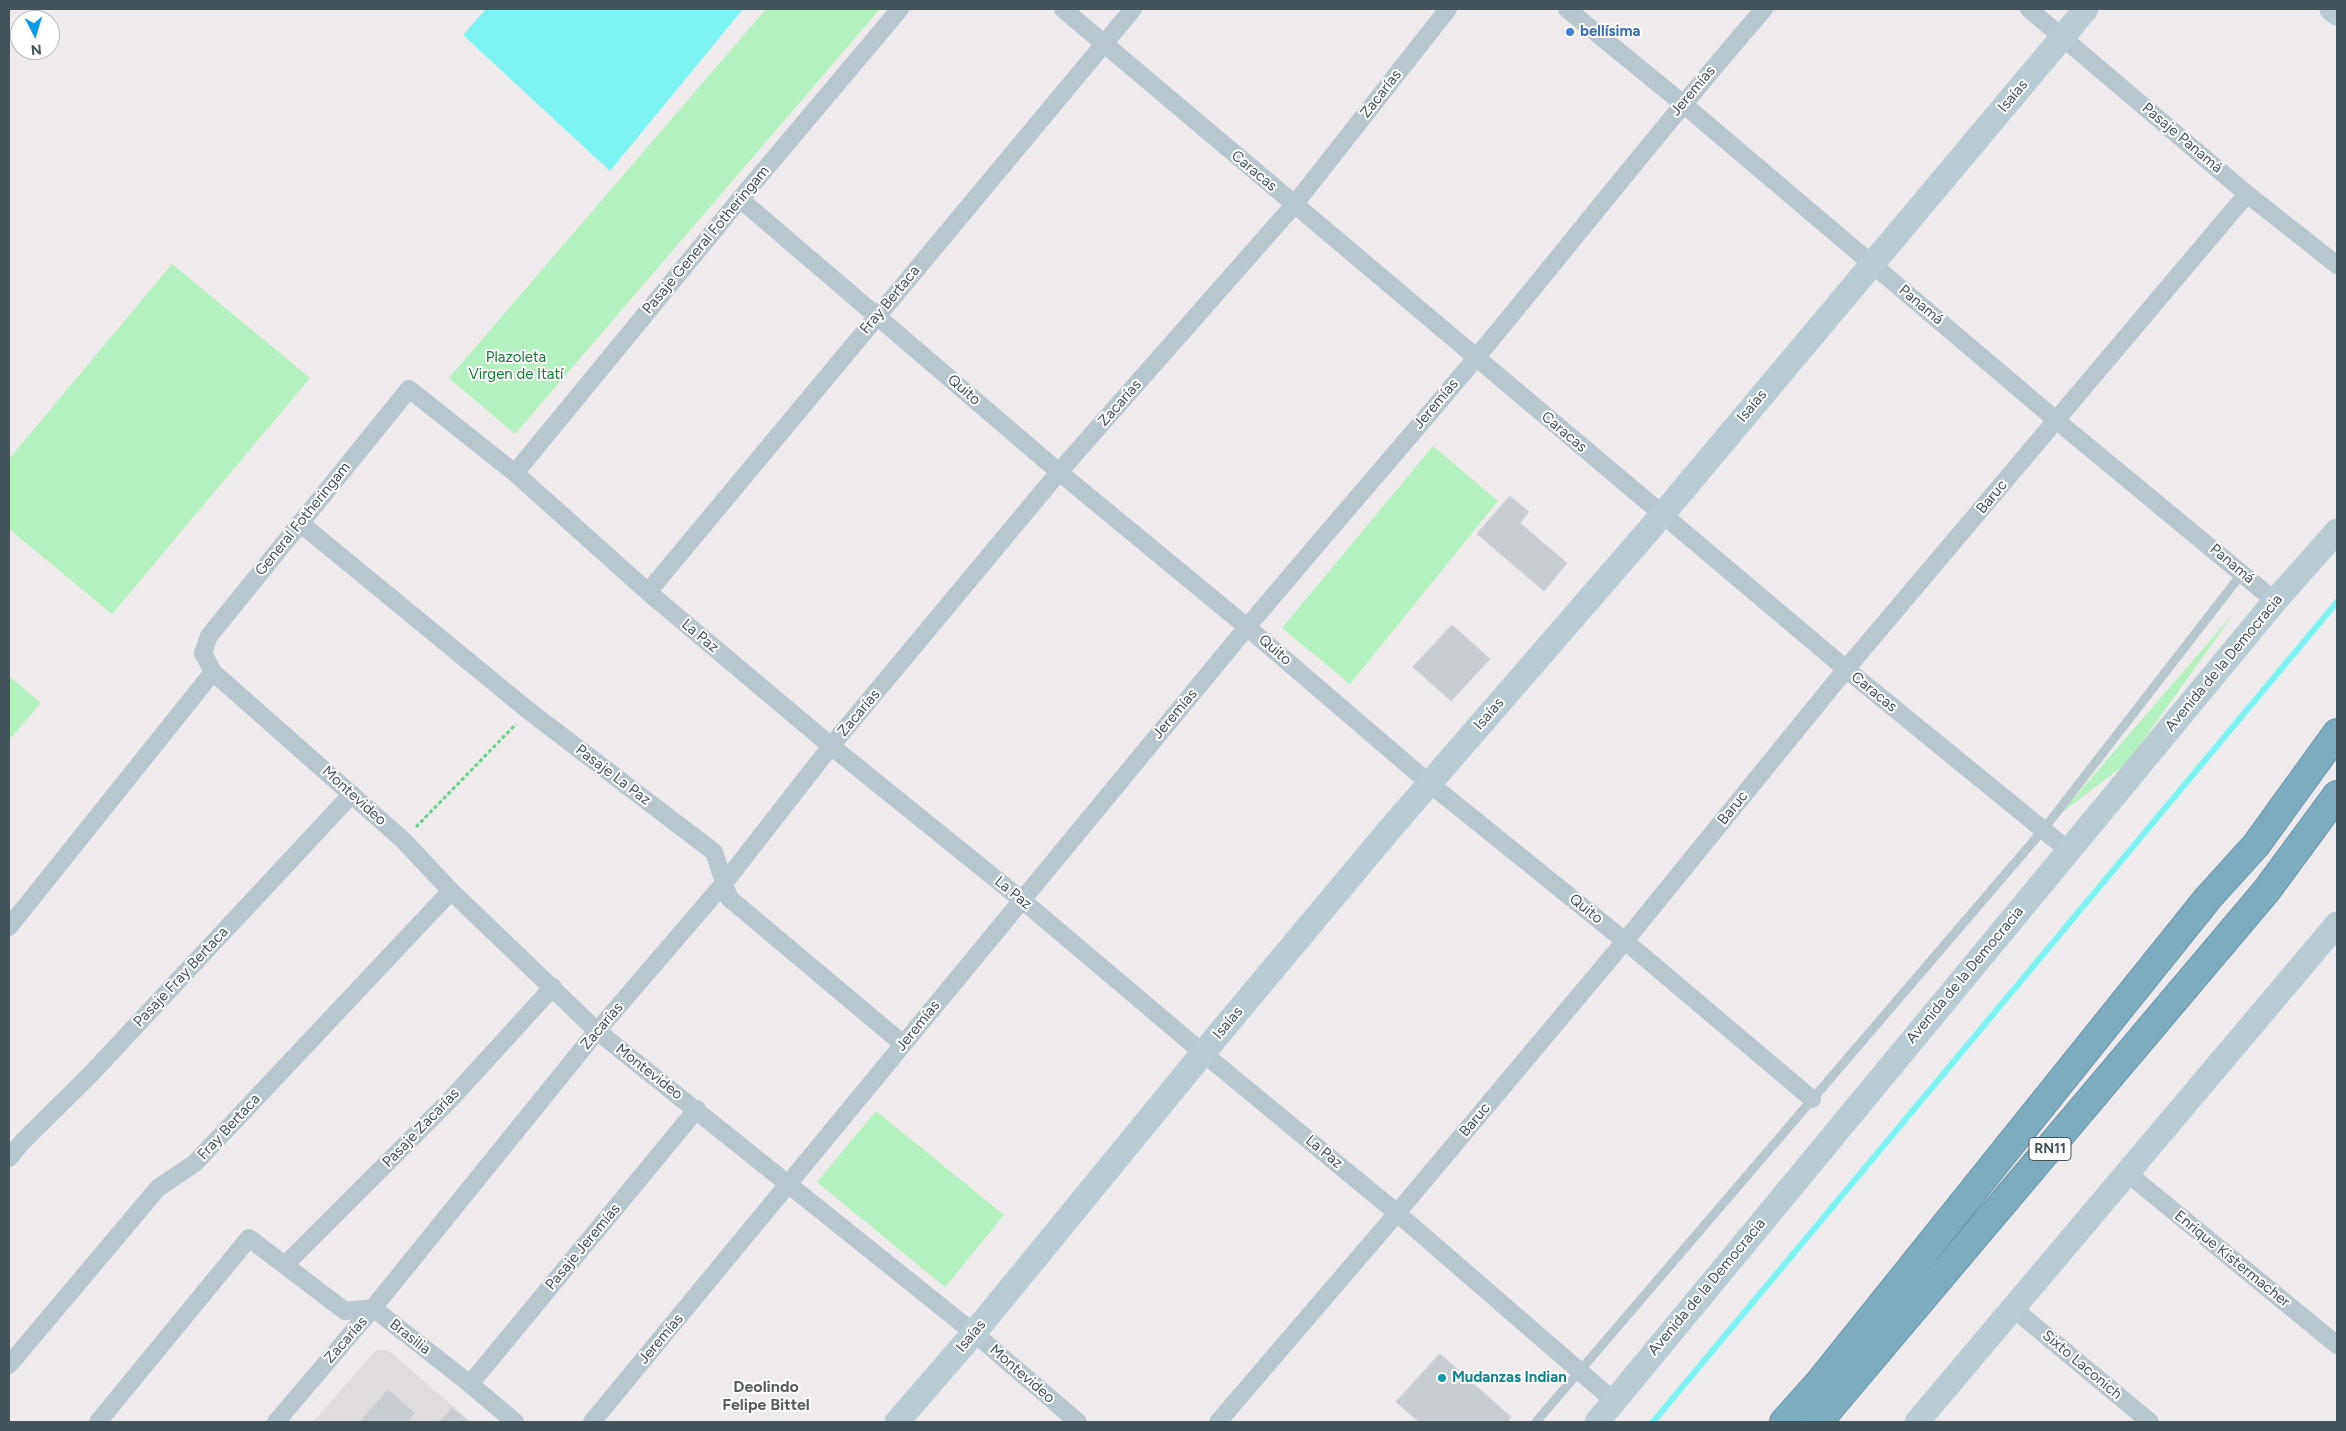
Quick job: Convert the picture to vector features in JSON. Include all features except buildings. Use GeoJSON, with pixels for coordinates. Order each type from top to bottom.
{"type":"FeatureCollection","features":[{"type":"Feature","properties":{"kind":"highway"},"geometry":{"type":"LineString","coordinates":[[1784,1422],[1819,1384],[2202,906],[2256,845],[2337,733]]}},
{"type":"Feature","properties":{"kind":"highway","name":"RN11"},"geometry":{"type":"LineString","coordinates":[[1818,1422],[2267,890],[2337,795]]}},
{"type":"Feature","properties":{"kind":"street","name":"Pasaje General Fotheringam"},"geometry":{"type":"LineString","coordinates":[[514,473],[740,198],[900,9]]}},
{"type":"Feature","properties":{"kind":"street","name":"Caracas"},"geometry":{"type":"LineString","coordinates":[[1064,9],[1103,44],[1846,669],[2068,850]]}},
{"type":"Feature","properties":{"kind":"street","name":"Fray Bertaca"},"geometry":{"type":"LineString","coordinates":[[648,592],[1132,9]]}},
{"type":"Feature","properties":{"kind":"street","name":"Zacarías"},"geometry":{"type":"LineString","coordinates":[[276,1422],[373,1308],[597,1032],[725,882],[831,746],[1059,472],[1294,204],[1448,9]]}},
{"type":"Feature","properties":{"kind":"street","name":"Panamá"},"geometry":{"type":"LineString","coordinates":[[1567,9],[1682,103],[2056,420],[2243,572],[2275,601]]}},
{"type":"Feature","properties":{"kind":"street","name":"Jeremías"},"geometry":{"type":"LineString","coordinates":[[592,1422],[789,1186],[903,1044],[1247,627],[1476,357],[1682,103],[1764,9]]}},
{"type":"Feature","properties":{"kind":"street","name":"Pasaje Panamá"},"geometry":{"type":"LineString","coordinates":[[2029,9],[2247,194],[2337,265]]}},
{"type":"Feature","properties":{"kind":"street","name":"Isaías"},"geometry":{"type":"LineString","coordinates":[[897,1422],[974,1333],[1203,1053],[1429,783],[1662,514],[2086,9]]}},
{"type":"Feature","properties":{"kind":"street"},"geometry":{"type":"LineString","coordinates":[[2332,9],[2337,13]]}},
{"type":"Feature","properties":{"kind":"street","name":"Baruc"},"geometry":{"type":"LineString","coordinates":[[1218,1422],[1398,1213],[1846,669],[2247,194]]}},
{"type":"Feature","properties":{"kind":"street","name":"Quito"},"geometry":{"type":"LineString","coordinates":[[740,198],[1059,472],[1247,627],[1429,783],[1624,940],[1812,1099]]}},
{"type":"Feature","properties":{"kind":"street","name":"La Paz"},"geometry":{"type":"LineString","coordinates":[[409,388],[514,473],[648,592],[831,746],[1022,900],[1203,1053],[1398,1213],[1613,1400]]}},
{"type":"Feature","properties":{"kind":"street","name":"General Fotheringam"},"geometry":{"type":"LineString","coordinates":[[203,653],[209,636],[409,388]]}},
{"type":"Feature","properties":{"kind":"street","name":"Pasaje La Paz"},"geometry":{"type":"LineString","coordinates":[[300,523],[529,711],[714,852],[729,898],[903,1044]]}},
{"type":"Feature","properties":{"kind":"street","name":"Avenida de la Democracia"},"geometry":{"type":"LineString","coordinates":[[1597,1422],[1613,1400],[2068,850],[2275,601],[2337,531]]}},
{"type":"Feature","properties":{"kind":"street","name":"Montevideo"},"geometry":{"type":"LineString","coordinates":[[203,653],[213,672],[403,840],[451,890],[597,1032],[697,1109],[789,1186],[974,1333],[1078,1422]]}},
{"type":"Feature","properties":{"kind":"street"},"geometry":{"type":"LineString","coordinates":[[9,927],[213,672]]}},
{"type":"Feature","properties":{"kind":"street","name":"Pasaje Fray Bertaca"},"geometry":{"type":"LineString","coordinates":[[9,1158],[23,1141],[90,1075],[352,794]]}},
{"type":"Feature","properties":{"kind":"street","name":"Fray Bertaca"},"geometry":{"type":"LineString","coordinates":[[9,1365],[158,1188],[195,1163],[451,890]]}},
{"type":"Feature","properties":{"kind":"street"},"geometry":{"type":"LineString","coordinates":[[1917,1422],[2337,924]]}},
{"type":"Feature","properties":{"kind":"street","name":"Pasaje Zacarías"},"geometry":{"type":"LineString","coordinates":[[286,1264],[448,1102],[552,987]]}},
{"type":"Feature","properties":{"kind":"street","name":"Pasaje Jeremías"},"geometry":{"type":"LineString","coordinates":[[470,1384],[697,1109]]}},
{"type":"Feature","properties":{"kind":"street","name":"Enrique Kistermacher"},"geometry":{"type":"LineString","coordinates":[[2126,1172],[2337,1345]]}},
{"type":"Feature","properties":{"kind":"street"},"geometry":{"type":"LineString","coordinates":[[98,1422],[249,1238],[286,1264],[345,1311],[373,1308]]}},
{"type":"Feature","properties":{"kind":"street","name":"Brasilia"},"geometry":{"type":"LineString","coordinates":[[373,1308],[515,1422]]}},
{"type":"Feature","properties":{"kind":"street","name":"Sixto Laconich"},"geometry":{"type":"LineString","coordinates":[[2014,1308],[2150,1422]]}},
{"type":"Feature","properties":{"kind":"lane"},"geometry":{"type":"LineString","coordinates":[[1536,1422],[2043,830],[2243,572]]}},
{"type":"Feature","properties":{"kind":"path"},"geometry":{"type":"LineString","coordinates":[[403,840],[529,711]]}},
{"type":"Feature","properties":{"kind":"shaded area"},"geometry":{"type":"Polygon","coordinates":[[[376,1350],[388,1350],[471,1422],[313,1422],[376,1350]]]}},
{"type":"Feature","properties":{"kind":"green space","name":"Plazoleta Virgen de Itatí"},"geometry":{"type":"Polygon","coordinates":[[[766,9],[880,9],[515,434],[449,378],[766,9]]]}},
{"type":"Feature","properties":{"kind":"green space"},"geometry":{"type":"Polygon","coordinates":[[[172,264],[310,378],[112,614],[9,529],[9,459],[172,264]]]}},
{"type":"Feature","properties":{"kind":"green space"},"geometry":{"type":"Polygon","coordinates":[[[1433,446],[1498,501],[1350,684],[1282,628],[1433,446]]]}},
{"type":"Feature","properties":{"kind":"green space"},"geometry":{"type":"Polygon","coordinates":[[[2234,613],[2127,763],[2061,813],[2234,613]]]}},
{"type":"Feature","properties":{"kind":"green space"},"geometry":{"type":"Polygon","coordinates":[[[9,676],[41,703],[9,740],[9,676]]]}},
{"type":"Feature","properties":{"kind":"green space"},"geometry":{"type":"Polygon","coordinates":[[[876,1111],[1004,1215],[945,1287],[817,1182],[876,1111]]]}},
{"type":"Feature","properties":{"kind":"water"},"geometry":{"type":"Polygon","coordinates":[[[486,9],[743,9],[610,171],[463,35],[486,9]]]}},
{"type":"Feature","properties":{"kind":"waterway"},"geometry":{"type":"LineString","coordinates":[[1653,1422],[2337,602]]}},
{"type":"Feature","properties":{"kind":"place","name":"bellísima"},"geometry":{"type":"Point","coordinates":[1570,32]}},
{"type":"Feature","properties":{"kind":"place","name":"Mudanzas Indian"},"geometry":{"type":"Point","coordinates":[1442,1378]}},
{"type":"Feature","properties":{"kind":"district","name":"Deolindo Felipe Bittel"},"geometry":{"type":"Point","coordinates":[766,1396]}}]}
